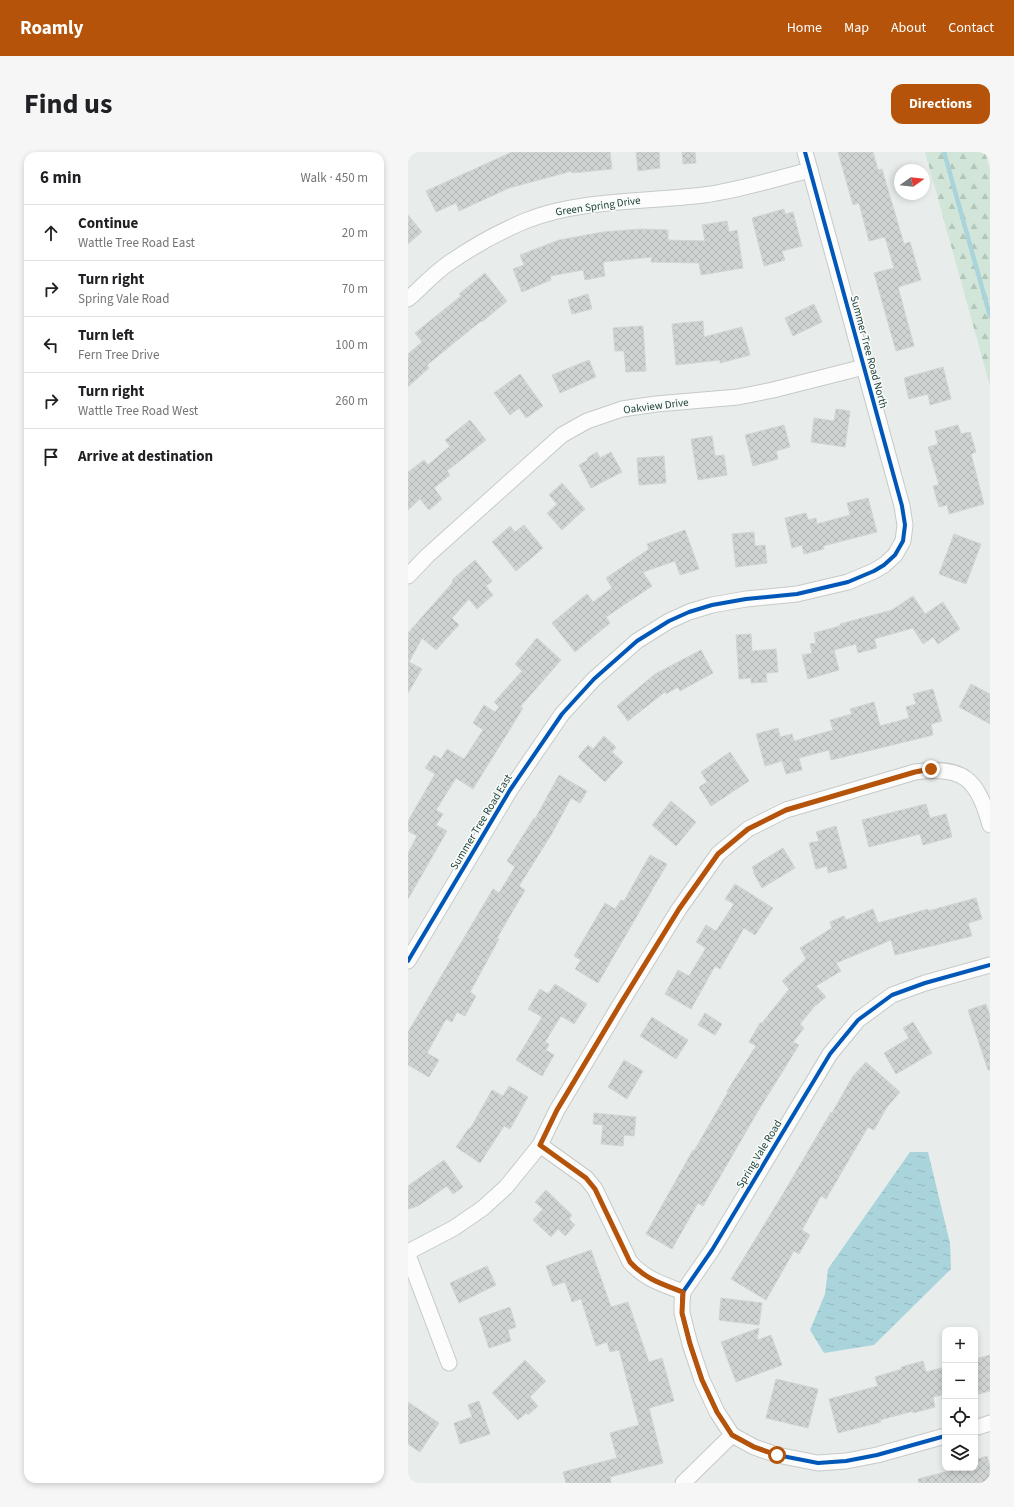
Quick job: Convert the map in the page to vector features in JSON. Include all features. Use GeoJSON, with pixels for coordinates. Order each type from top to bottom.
{"type":"FeatureCollection","features":[{"type":"Feature","properties":{"kind":"street","name":"Summer Tree Road North"},"geometry":{"type":"LineString","coordinates":[[805,152],[902,506],[905,525],[903,541],[895,555]]}},
{"type":"Feature","properties":{"kind":"street","name":"Green Spring Drive"},"geometry":{"type":"LineString","coordinates":[[408,299],[448,264],[487,240],[526,221],[555,212],[581,207],[628,201],[705,195],[810,170]]}},
{"type":"Feature","properties":{"kind":"street","name":"Oakview Drive"},"geometry":{"type":"LineString","coordinates":[[408,576],[427,556],[562,435],[587,421],[622,409],[649,405],[711,400],[773,390],[864,367]]}},
{"type":"Feature","properties":{"kind":"street","name":"Summer Tree Road East"},"geometry":{"type":"LineString","coordinates":[[408,961],[510,790],[562,714],[594,679],[637,641],[669,621],[689,612],[712,605],[746,599],[797,594],[848,582],[874,571],[884,565],[895,555]]}},
{"type":"Feature","properties":{"kind":"street"},"geometry":{"type":"LineString","coordinates":[[449,1363],[408,1253],[454,1228],[483,1208],[506,1186],[540,1145],[557,1110],[621,1003],[679,909],[718,854],[748,829],[786,810],[915,772],[931,769],[945,770],[968,779],[978,791],[990,825]]}},
{"type":"Feature","properties":{"kind":"street","name":"Spring Vale Road"},"geometry":{"type":"LineString","coordinates":[[683,1292],[712,1250],[830,1054],[858,1020],[892,996],[925,983],[990,965]]}},
{"type":"Feature","properties":{"kind":"street"},"geometry":{"type":"LineString","coordinates":[[540,1145],[586,1178],[595,1189],[630,1262],[639,1272],[653,1280],[683,1292],[682,1313],[690,1344],[702,1380],[717,1412],[732,1435],[754,1447],[777,1455],[818,1463],[846,1461],[877,1455],[942,1437]]}},
{"type":"Feature","properties":{"kind":"street"},"geometry":{"type":"LineString","coordinates":[[978,1427],[990,1423]]}},
{"type":"Feature","properties":{"kind":"street"},"geometry":{"type":"LineString","coordinates":[[683,1483],[732,1435]]}},
{"type":"Feature","properties":{"kind":"green space"},"geometry":{"type":"Polygon","coordinates":[[[925,152],[985,152],[990,170],[990,386],[930,170],[930,164],[928,164],[925,152]]]}},
{"type":"Feature","properties":{"kind":"water"},"geometry":{"type":"Polygon","coordinates":[[[910,1152],[928,1152],[950,1243],[951,1269],[874,1345],[824,1353],[810,1330],[825,1294],[828,1269],[910,1152]]]}},
{"type":"Feature","properties":{"kind":"building"},"geometry":{"type":"Polygon","coordinates":[[[512,152],[610,152],[612,169],[572,173],[572,171],[509,188],[459,211],[456,203],[436,212],[426,191],[512,152]]]}},
{"type":"Feature","properties":{"kind":"building"},"geometry":{"type":"Polygon","coordinates":[[[636,152],[659,152],[660,168],[638,171],[636,152]]]}},
{"type":"Feature","properties":{"kind":"building"},"geometry":{"type":"Polygon","coordinates":[[[682,152],[695,152],[696,163],[683,164],[682,152]]]}},
{"type":"Feature","properties":{"kind":"building"},"geometry":{"type":"Polygon","coordinates":[[[838,152],[873,152],[878,170],[882,169],[904,244],[910,242],[921,280],[898,287],[914,346],[896,351],[874,273],[894,268],[885,237],[869,241],[859,203],[853,205],[838,152]]]}},
{"type":"Feature","properties":{"kind":"building"},"geometry":{"type":"Polygon","coordinates":[[[784,209],[785,214],[793,212],[802,246],[782,251],[785,260],[764,266],[752,218],[784,209]]]}},
{"type":"Feature","properties":{"kind":"building"},"geometry":{"type":"Polygon","coordinates":[[[408,215],[422,232],[408,244],[408,215]]]}},
{"type":"Feature","properties":{"kind":"building"},"geometry":{"type":"Polygon","coordinates":[[[727,221],[729,232],[737,230],[743,268],[701,275],[699,263],[651,262],[652,257],[603,262],[605,276],[585,280],[583,270],[550,276],[551,280],[522,292],[513,269],[524,265],[520,255],[559,240],[603,232],[640,229],[668,230],[668,240],[705,241],[702,225],[727,221]]]}},
{"type":"Feature","properties":{"kind":"building"},"geometry":{"type":"Polygon","coordinates":[[[485,273],[507,301],[427,365],[429,368],[408,387],[408,354],[422,342],[415,333],[461,296],[459,294],[485,273]]]}},
{"type":"Feature","properties":{"kind":"building"},"geometry":{"type":"Polygon","coordinates":[[[588,294],[592,309],[572,314],[568,300],[588,294]]]}},
{"type":"Feature","properties":{"kind":"building"},"geometry":{"type":"Polygon","coordinates":[[[814,304],[822,322],[793,336],[785,318],[814,304]]]}},
{"type":"Feature","properties":{"kind":"building"},"geometry":{"type":"Polygon","coordinates":[[[703,321],[704,337],[742,327],[750,355],[720,363],[720,360],[676,365],[672,324],[703,321]]]}},
{"type":"Feature","properties":{"kind":"building"},"geometry":{"type":"Polygon","coordinates":[[[643,326],[646,371],[626,372],[624,351],[615,351],[613,328],[643,326]]]}},
{"type":"Feature","properties":{"kind":"building"},"geometry":{"type":"Polygon","coordinates":[[[589,360],[596,377],[560,393],[552,375],[589,360]]]}},
{"type":"Feature","properties":{"kind":"building"},"geometry":{"type":"Polygon","coordinates":[[[943,367],[951,399],[930,405],[928,394],[909,399],[904,378],[943,367]]]}},
{"type":"Feature","properties":{"kind":"building"},"geometry":{"type":"Polygon","coordinates":[[[520,374],[543,406],[526,418],[519,408],[510,415],[494,393],[520,374]]]}},
{"type":"Feature","properties":{"kind":"building"},"geometry":{"type":"Polygon","coordinates":[[[836,409],[850,411],[845,447],[811,442],[814,418],[834,421],[836,409]]]}},
{"type":"Feature","properties":{"kind":"building"},"geometry":{"type":"Polygon","coordinates":[[[470,420],[486,440],[447,471],[450,475],[434,488],[442,499],[429,510],[420,499],[408,510],[408,472],[424,460],[428,465],[450,446],[445,440],[470,420]]]}},
{"type":"Feature","properties":{"kind":"building"},"geometry":{"type":"Polygon","coordinates":[[[784,425],[790,447],[776,451],[778,459],[753,466],[745,435],[784,425]]]}},
{"type":"Feature","properties":{"kind":"building"},"geometry":{"type":"Polygon","coordinates":[[[958,425],[961,434],[970,432],[976,452],[971,454],[984,504],[949,514],[947,505],[939,507],[933,486],[939,485],[928,447],[938,444],[935,431],[958,425]]]}},
{"type":"Feature","properties":{"kind":"building"},"geometry":{"type":"Polygon","coordinates":[[[712,436],[715,456],[724,455],[727,475],[698,480],[691,439],[712,436]]]}},
{"type":"Feature","properties":{"kind":"building"},"geometry":{"type":"Polygon","coordinates":[[[597,452],[600,458],[611,452],[622,472],[591,488],[579,465],[588,460],[587,458],[597,452]]]}},
{"type":"Feature","properties":{"kind":"building"},"geometry":{"type":"Polygon","coordinates":[[[664,456],[666,483],[639,485],[637,458],[664,456]]]}},
{"type":"Feature","properties":{"kind":"building"},"geometry":{"type":"Polygon","coordinates":[[[562,483],[585,509],[562,530],[547,513],[557,504],[549,495],[562,483]]]}},
{"type":"Feature","properties":{"kind":"building"},"geometry":{"type":"Polygon","coordinates":[[[868,498],[877,532],[823,546],[824,549],[804,554],[802,545],[792,548],[785,518],[806,513],[808,520],[816,518],[817,524],[850,515],[847,503],[868,498]]]}},
{"type":"Feature","properties":{"kind":"building"},"geometry":{"type":"Polygon","coordinates":[[[524,525],[543,548],[516,571],[492,542],[510,526],[515,532],[524,525]]]}},
{"type":"Feature","properties":{"kind":"building"},"geometry":{"type":"Polygon","coordinates":[[[685,530],[699,569],[680,575],[675,561],[643,572],[652,586],[606,617],[610,623],[575,652],[552,623],[587,594],[593,602],[612,588],[606,578],[649,549],[647,544],[685,530]]]}},
{"type":"Feature","properties":{"kind":"building"},"geometry":{"type":"Polygon","coordinates":[[[754,532],[755,546],[765,545],[767,563],[736,567],[732,534],[754,532]]]}},
{"type":"Feature","properties":{"kind":"building"},"geometry":{"type":"Polygon","coordinates":[[[954,534],[981,544],[966,584],[939,574],[954,534]]]}},
{"type":"Feature","properties":{"kind":"building"},"geometry":{"type":"Polygon","coordinates":[[[475,560],[492,581],[486,586],[493,595],[477,609],[469,599],[452,618],[459,625],[436,650],[422,638],[409,662],[422,669],[408,693],[408,633],[453,582],[452,580],[475,560]]]}},
{"type":"Feature","properties":{"kind":"building"},"geometry":{"type":"Polygon","coordinates":[[[913,596],[925,614],[943,602],[960,629],[938,644],[933,637],[923,644],[913,628],[874,639],[877,648],[858,653],[856,644],[834,650],[839,670],[808,679],[802,655],[812,653],[810,644],[816,643],[814,633],[840,626],[840,624],[892,610],[913,596]]]}},
{"type":"Feature","properties":{"kind":"building"},"geometry":{"type":"Polygon","coordinates":[[[751,634],[752,651],[776,649],[778,672],[766,673],[767,682],[751,683],[751,678],[739,679],[736,635],[751,634]]]}},
{"type":"Feature","properties":{"kind":"building"},"geometry":{"type":"Polygon","coordinates":[[[537,638],[561,660],[520,707],[523,708],[473,789],[456,778],[436,810],[443,814],[436,825],[447,831],[408,899],[408,853],[417,836],[408,831],[408,821],[435,774],[425,768],[434,755],[441,759],[447,749],[464,759],[483,730],[473,723],[484,705],[495,712],[499,707],[494,702],[522,671],[515,664],[537,638]]]}},
{"type":"Feature","properties":{"kind":"building"},"geometry":{"type":"Polygon","coordinates":[[[701,650],[713,673],[680,691],[678,687],[666,694],[665,692],[628,721],[617,706],[655,674],[701,650]]]}},
{"type":"Feature","properties":{"kind":"building"},"geometry":{"type":"Polygon","coordinates":[[[971,684],[990,694],[990,724],[959,707],[971,684]]]}},
{"type":"Feature","properties":{"kind":"building"},"geometry":{"type":"Polygon","coordinates":[[[933,689],[942,721],[931,724],[933,735],[831,760],[829,750],[799,758],[802,770],[786,774],[782,761],[765,766],[756,734],[778,728],[780,737],[792,734],[794,741],[833,730],[830,720],[852,714],[850,709],[874,702],[880,726],[909,718],[906,707],[916,704],[913,694],[933,689]]]}},
{"type":"Feature","properties":{"kind":"building"},"geometry":{"type":"Polygon","coordinates":[[[604,736],[616,747],[612,752],[623,762],[605,782],[578,757],[588,745],[593,749],[604,736]]]}},
{"type":"Feature","properties":{"kind":"building"},"geometry":{"type":"Polygon","coordinates":[[[730,752],[749,781],[711,806],[699,787],[707,782],[701,772],[730,752]]]}},
{"type":"Feature","properties":{"kind":"building"},"geometry":{"type":"Polygon","coordinates":[[[559,775],[587,791],[580,803],[571,798],[551,835],[519,886],[525,890],[497,938],[499,939],[470,992],[476,996],[465,1016],[457,1012],[452,1022],[446,1019],[427,1053],[439,1060],[429,1077],[408,1065],[408,1032],[493,889],[499,893],[515,867],[507,861],[534,818],[535,819],[559,775]]]}},
{"type":"Feature","properties":{"kind":"building"},"geometry":{"type":"Polygon","coordinates":[[[671,801],[696,822],[676,846],[652,825],[671,801]]]}},
{"type":"Feature","properties":{"kind":"building"},"geometry":{"type":"Polygon","coordinates":[[[926,804],[930,818],[946,814],[952,837],[923,845],[920,834],[869,847],[862,820],[926,804]]]}},
{"type":"Feature","properties":{"kind":"building"},"geometry":{"type":"Polygon","coordinates":[[[836,826],[847,868],[828,873],[827,866],[816,869],[809,843],[819,841],[816,832],[836,826]]]}},
{"type":"Feature","properties":{"kind":"building"},"geometry":{"type":"Polygon","coordinates":[[[783,848],[795,868],[762,888],[753,872],[752,867],[783,848]]]}},
{"type":"Feature","properties":{"kind":"building"},"geometry":{"type":"Polygon","coordinates":[[[650,855],[667,864],[598,983],[575,969],[581,960],[574,956],[605,903],[615,909],[621,900],[624,901],[650,855]]]}},
{"type":"Feature","properties":{"kind":"building"},"geometry":{"type":"Polygon","coordinates":[[[735,884],[773,908],[755,935],[744,928],[720,969],[715,966],[691,1009],[665,994],[678,970],[689,976],[706,948],[696,942],[706,925],[716,931],[734,904],[725,899],[735,884]]]}},
{"type":"Feature","properties":{"kind":"building"},"geometry":{"type":"Polygon","coordinates":[[[976,898],[982,919],[968,923],[972,936],[895,955],[891,940],[836,963],[841,971],[816,986],[826,997],[814,1007],[800,1024],[804,1028],[793,1042],[799,1045],[758,1111],[703,1206],[698,1203],[672,1249],[646,1234],[693,1150],[694,1151],[728,1092],[727,1091],[756,1046],[749,1042],[760,1023],[762,1023],[789,989],[782,981],[806,959],[800,948],[832,928],[830,922],[844,916],[846,920],[873,909],[878,923],[928,909],[928,911],[976,898]]]}},
{"type":"Feature","properties":{"kind":"building"},"geometry":{"type":"Polygon","coordinates":[[[555,984],[587,1004],[574,1024],[561,1016],[545,1042],[549,1044],[546,1050],[554,1055],[542,1076],[516,1060],[542,1017],[528,1009],[540,989],[548,994],[555,984]]]}},
{"type":"Feature","properties":{"kind":"building"},"geometry":{"type":"Polygon","coordinates":[[[986,1004],[990,1016],[990,1070],[988,1070],[968,1010],[986,1004]]]}},
{"type":"Feature","properties":{"kind":"building"},"geometry":{"type":"Polygon","coordinates":[[[705,1013],[722,1024],[715,1035],[698,1025],[705,1013]]]}},
{"type":"Feature","properties":{"kind":"building"},"geometry":{"type":"Polygon","coordinates":[[[652,1017],[688,1040],[676,1059],[640,1036],[652,1017]]]}},
{"type":"Feature","properties":{"kind":"building"},"geometry":{"type":"Polygon","coordinates":[[[913,1022],[932,1053],[896,1074],[884,1053],[909,1038],[903,1028],[913,1022]]]}},
{"type":"Feature","properties":{"kind":"building"},"geometry":{"type":"Polygon","coordinates":[[[624,1060],[643,1071],[627,1099],[608,1087],[624,1060]]]}},
{"type":"Feature","properties":{"kind":"building"},"geometry":{"type":"Polygon","coordinates":[[[866,1062],[900,1092],[887,1107],[874,1130],[868,1127],[826,1199],[821,1196],[802,1230],[810,1235],[799,1254],[794,1251],[766,1300],[731,1279],[853,1076],[866,1062]]]}},
{"type":"Feature","properties":{"kind":"building"},"geometry":{"type":"Polygon","coordinates":[[[509,1086],[528,1097],[510,1129],[504,1126],[480,1163],[456,1147],[469,1128],[470,1129],[492,1090],[503,1096],[509,1086]]]}},
{"type":"Feature","properties":{"kind":"building"},"geometry":{"type":"Polygon","coordinates":[[[594,1113],[636,1117],[634,1136],[624,1135],[623,1146],[601,1144],[603,1125],[593,1124],[594,1113]]]}},
{"type":"Feature","properties":{"kind":"building"},"geometry":{"type":"Polygon","coordinates":[[[444,1160],[463,1187],[453,1194],[447,1186],[418,1206],[408,1209],[408,1186],[444,1160]]]}},
{"type":"Feature","properties":{"kind":"building"},"geometry":{"type":"Polygon","coordinates":[[[546,1190],[572,1215],[569,1219],[575,1225],[565,1236],[558,1229],[551,1237],[533,1220],[543,1209],[535,1202],[546,1190]]]}},
{"type":"Feature","properties":{"kind":"building"},"geometry":{"type":"Polygon","coordinates":[[[591,1250],[611,1307],[628,1302],[649,1362],[662,1358],[674,1401],[649,1408],[663,1463],[610,1477],[611,1483],[566,1483],[563,1472],[617,1458],[610,1433],[639,1425],[619,1350],[610,1352],[607,1342],[596,1346],[581,1299],[572,1302],[565,1282],[553,1286],[546,1266],[591,1250]]]}},
{"type":"Feature","properties":{"kind":"building"},"geometry":{"type":"Polygon","coordinates":[[[487,1266],[496,1285],[459,1303],[450,1283],[487,1266]]]}},
{"type":"Feature","properties":{"kind":"building"},"geometry":{"type":"Polygon","coordinates":[[[721,1298],[762,1303],[759,1325],[719,1320],[721,1298]]]}},
{"type":"Feature","properties":{"kind":"building"},"geometry":{"type":"Polygon","coordinates":[[[510,1307],[516,1327],[508,1330],[511,1341],[489,1348],[479,1318],[510,1307]]]}},
{"type":"Feature","properties":{"kind":"building"},"geometry":{"type":"Polygon","coordinates":[[[759,1328],[757,1340],[771,1335],[782,1365],[736,1382],[721,1342],[759,1328]]]}},
{"type":"Feature","properties":{"kind":"building"},"geometry":{"type":"Polygon","coordinates":[[[990,1355],[990,1391],[978,1394],[978,1363],[978,1358],[990,1355]]]}},
{"type":"Feature","properties":{"kind":"building"},"geometry":{"type":"Polygon","coordinates":[[[525,1360],[546,1381],[530,1397],[538,1406],[528,1415],[526,1413],[518,1420],[492,1393],[525,1360]]]}},
{"type":"Feature","properties":{"kind":"building"},"geometry":{"type":"Polygon","coordinates":[[[923,1361],[926,1372],[942,1368],[942,1395],[933,1397],[935,1407],[913,1413],[913,1411],[880,1420],[881,1422],[838,1433],[829,1399],[878,1386],[875,1377],[902,1369],[901,1367],[923,1361]]]}},
{"type":"Feature","properties":{"kind":"building"},"geometry":{"type":"Polygon","coordinates":[[[776,1379],[818,1389],[808,1428],[766,1418],[776,1379]]]}},
{"type":"Feature","properties":{"kind":"building"},"geometry":{"type":"Polygon","coordinates":[[[479,1401],[490,1434],[460,1444],[454,1423],[472,1417],[468,1405],[479,1401]]]}},
{"type":"Feature","properties":{"kind":"building"},"geometry":{"type":"Polygon","coordinates":[[[408,1402],[439,1423],[420,1452],[408,1444],[408,1402]]]}},
{"type":"Feature","properties":{"kind":"building"},"geometry":{"type":"Polygon","coordinates":[[[987,1456],[990,1467],[990,1483],[919,1483],[918,1479],[949,1471],[978,1471],[978,1459],[987,1456]]]}},
{"type":"Feature","properties":{"kind":"waterway"},"geometry":{"type":"LineString","coordinates":[[944,152],[990,316]]}},
{"type":"Feature","properties":{"kind":"cycle path"},"geometry":{"type":"LineString","coordinates":[[408,961],[510,790],[562,714],[594,679],[637,641],[669,621],[689,612],[712,605],[746,599],[797,594],[848,582],[884,565],[895,555],[903,541],[905,525],[902,506],[805,152]]}},
{"type":"Feature","properties":{"kind":"cycle path"},"geometry":{"type":"LineString","coordinates":[[942,1437],[877,1455],[846,1461],[818,1463],[777,1455],[754,1447],[732,1435],[717,1412],[702,1380],[690,1344],[682,1313],[683,1292],[712,1250],[830,1054],[858,1020],[892,995],[925,983],[990,965]]}},
{"type":"Feature","properties":{"kind":"route"},"geometry":{"type":"LineString","coordinates":[[777,1455],[754,1447],[732,1435],[717,1412],[702,1380],[690,1344],[682,1313],[683,1292],[653,1280],[639,1272],[630,1262],[595,1189],[586,1178],[540,1145],[557,1110],[621,1003],[679,909],[718,854],[748,829],[786,810],[915,772],[931,769]]}}]}
